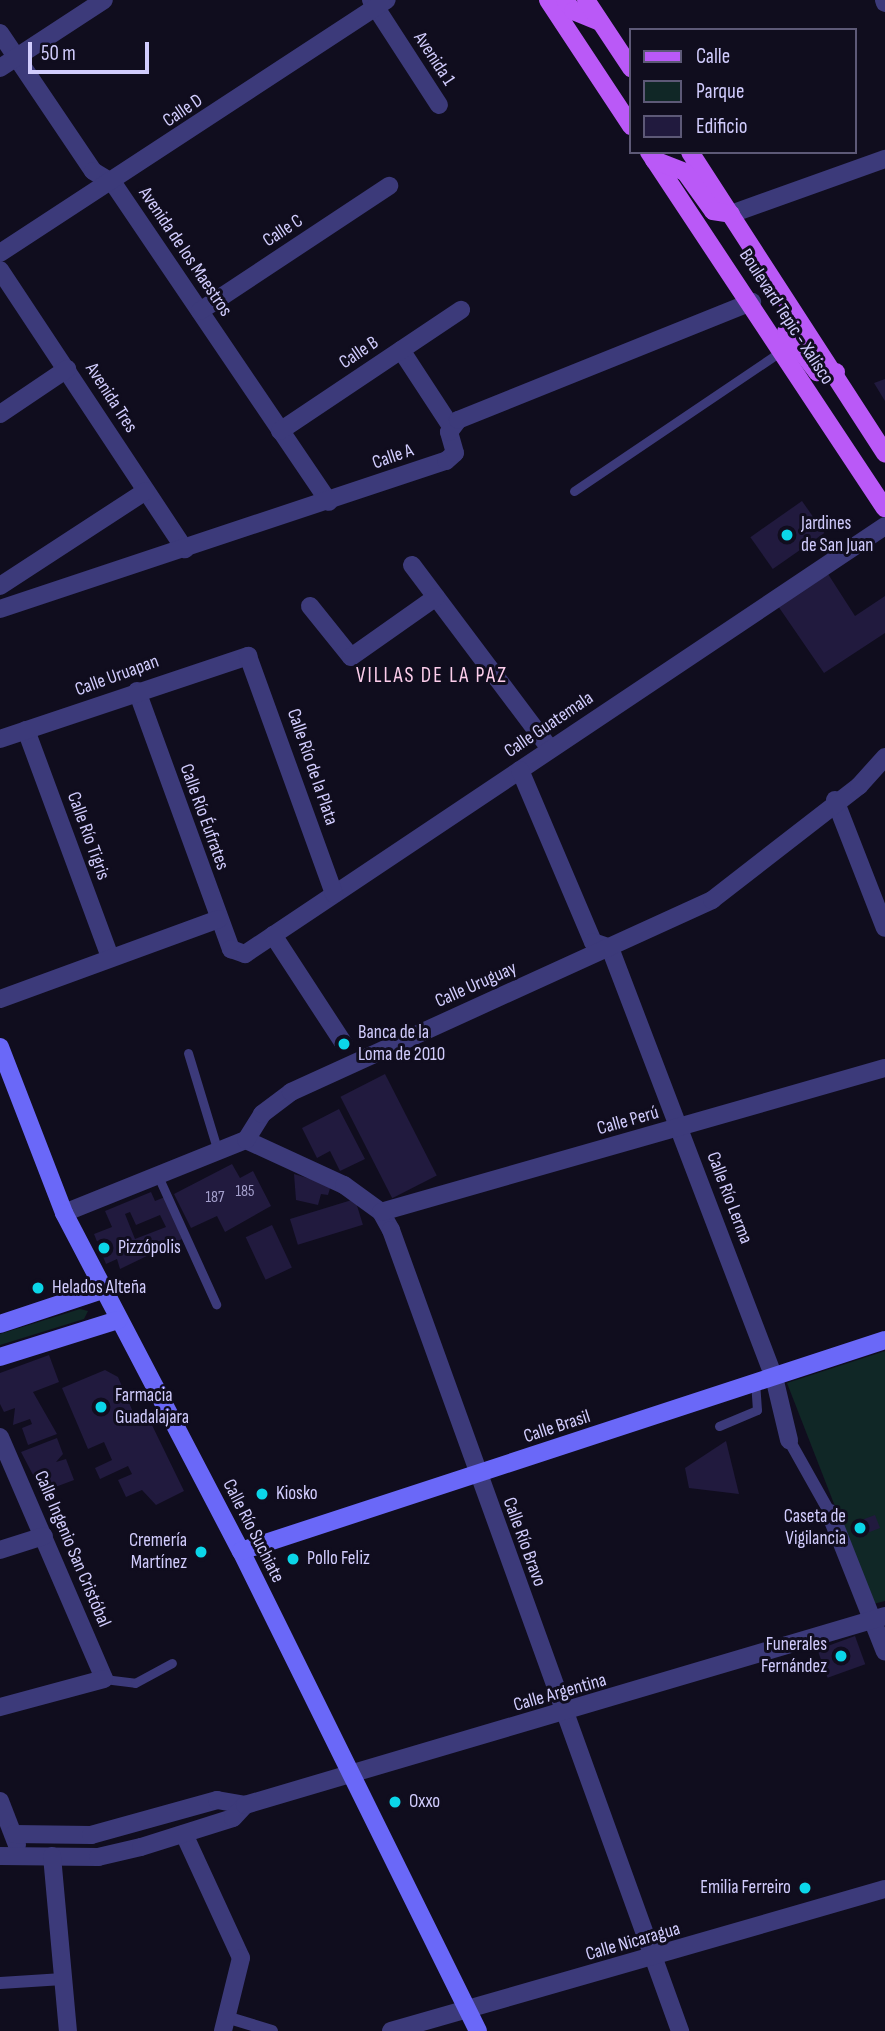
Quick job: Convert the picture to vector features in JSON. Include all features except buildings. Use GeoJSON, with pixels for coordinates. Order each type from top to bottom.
{"type":"FeatureCollection","features":[{"type":"Feature","properties":{"kind":"main road"},"geometry":{"type":"LineString","coordinates":[[548,0],[630,124]]}},
{"type":"Feature","properties":{"kind":"main road"},"geometry":{"type":"LineString","coordinates":[[565,0],[573,11],[600,22]]}},
{"type":"Feature","properties":{"kind":"main road"},"geometry":{"type":"LineString","coordinates":[[586,0],[630,67]]}},
{"type":"Feature","properties":{"kind":"main road","name":"Boulevard Tepic - Xalisco"},"geometry":{"type":"LineString","coordinates":[[691,154],[836,372],[885,454]]}},
{"type":"Feature","properties":{"kind":"main road"},"geometry":{"type":"LineString","coordinates":[[652,156],[685,172],[713,211],[731,214]]}},
{"type":"Feature","properties":{"kind":"main road","name":"Boulevard Tepic - Xalisco"},"geometry":{"type":"LineString","coordinates":[[652,156],[784,349],[885,508]]}},
{"type":"Feature","properties":{"kind":"main road"},"geometry":{"type":"LineString","coordinates":[[752,302],[769,311],[817,372],[836,372]]}},
{"type":"Feature","properties":{"kind":"main road"},"geometry":{"type":"LineString","coordinates":[[856,465],[870,469],[885,491]]}},
{"type":"Feature","properties":{"kind":"main road","name":"Calle Río Suchiate"},"geometry":{"type":"LineString","coordinates":[[0,1047],[64,1213],[241,1551],[478,2031]]}},
{"type":"Feature","properties":{"kind":"main road"},"geometry":{"type":"LineString","coordinates":[[0,1324],[102,1290]]}},
{"type":"Feature","properties":{"kind":"main road"},"geometry":{"type":"LineString","coordinates":[[0,1357],[118,1320]]}},
{"type":"Feature","properties":{"kind":"main road","name":"Calle Brasil"},"geometry":{"type":"LineString","coordinates":[[241,1551],[885,1340]]}},
{"type":"Feature","properties":{"kind":"street"},"geometry":{"type":"LineString","coordinates":[[0,68],[104,0]]}},
{"type":"Feature","properties":{"kind":"street","name":"Avenida 1"},"geometry":{"type":"LineString","coordinates":[[378,2],[439,105]]}},
{"type":"Feature","properties":{"kind":"street","name":"Calle D"},"geometry":{"type":"LineString","coordinates":[[0,253],[113,183],[378,2]]}},
{"type":"Feature","properties":{"kind":"street","name":"Avenida de los Maestros"},"geometry":{"type":"LineString","coordinates":[[0,33],[93,171],[113,183],[328,502]]}},
{"type":"Feature","properties":{"kind":"street"},"geometry":{"type":"LineString","coordinates":[[731,214],[885,159]]}},
{"type":"Feature","properties":{"kind":"street","name":"Calle C"},"geometry":{"type":"LineString","coordinates":[[200,311],[388,186]]}},
{"type":"Feature","properties":{"kind":"street","name":"Avenida Tres"},"geometry":{"type":"LineString","coordinates":[[0,270],[185,549]]}},
{"type":"Feature","properties":{"kind":"street"},"geometry":{"type":"LineString","coordinates":[[401,350],[450,425],[752,302]]}},
{"type":"Feature","properties":{"kind":"street","name":"Calle B"},"geometry":{"type":"LineString","coordinates":[[280,431],[461,310]]}},
{"type":"Feature","properties":{"kind":"street"},"geometry":{"type":"LineString","coordinates":[[0,414],[67,369]]}},
{"type":"Feature","properties":{"kind":"street","name":"Calle A"},"geometry":{"type":"LineString","coordinates":[[2,610],[446,461],[457,447],[450,425]]}},
{"type":"Feature","properties":{"kind":"street"},"geometry":{"type":"LineString","coordinates":[[0,586],[146,491]]}},
{"type":"Feature","properties":{"kind":"street","name":"Calle Guatemala"},"geometry":{"type":"LineString","coordinates":[[235,955],[273,935],[885,526]]}},
{"type":"Feature","properties":{"kind":"street"},"geometry":{"type":"LineString","coordinates":[[412,565],[550,749]]}},
{"type":"Feature","properties":{"kind":"street"},"geometry":{"type":"LineString","coordinates":[[310,606],[351,657],[436,597]]}},
{"type":"Feature","properties":{"kind":"street","name":"Calle Uruapan"},"geometry":{"type":"LineString","coordinates":[[0,739],[248,656]]}},
{"type":"Feature","properties":{"kind":"street","name":"Calle Río de la Plata"},"geometry":{"type":"LineString","coordinates":[[248,656],[334,894]]}},
{"type":"Feature","properties":{"kind":"street","name":"Calle Río Éufrates"},"geometry":{"type":"LineString","coordinates":[[137,691],[219,919],[235,955]]}},
{"type":"Feature","properties":{"kind":"street","name":"Calle Río Tigris"},"geometry":{"type":"LineString","coordinates":[[26,730],[110,957]]}},
{"type":"Feature","properties":{"kind":"street","name":"Calle Uruguay"},"geometry":{"type":"LineString","coordinates":[[246,1140],[262,1114],[291,1092],[610,948],[732,888],[885,757]]}},
{"type":"Feature","properties":{"kind":"street","name":"Calle Río Lerma"},"geometry":{"type":"LineString","coordinates":[[520,770],[593,942],[610,948],[774,1377],[789,1440],[830,1513],[879,1618],[885,1652]]}},
{"type":"Feature","properties":{"kind":"street"},"geometry":{"type":"LineString","coordinates":[[835,800],[885,928]]}},
{"type":"Feature","properties":{"kind":"street"},"geometry":{"type":"LineString","coordinates":[[0,999],[219,919]]}},
{"type":"Feature","properties":{"kind":"street"},"geometry":{"type":"LineString","coordinates":[[273,935],[344,1044]]}},
{"type":"Feature","properties":{"kind":"street","name":"Calle Perú"},"geometry":{"type":"LineString","coordinates":[[382,1212],[885,1068]]}},
{"type":"Feature","properties":{"kind":"street"},"geometry":{"type":"LineString","coordinates":[[64,1213],[246,1140],[344,1185],[382,1212]]}},
{"type":"Feature","properties":{"kind":"street","name":"Calle Río Bravo"},"geometry":{"type":"LineString","coordinates":[[382,1212],[656,1958],[680,2031]]}},
{"type":"Feature","properties":{"kind":"street","name":"Calle Ingenio San Cristóbal"},"geometry":{"type":"LineString","coordinates":[[0,1437],[104,1679]]}},
{"type":"Feature","properties":{"kind":"street"},"geometry":{"type":"LineString","coordinates":[[0,1550],[44,1536]]}},
{"type":"Feature","properties":{"kind":"street","name":"Calle Argentina"},"geometry":{"type":"LineString","coordinates":[[245,1805],[350,1773],[566,1714],[879,1618]]}},
{"type":"Feature","properties":{"kind":"street"},"geometry":{"type":"LineString","coordinates":[[0,1707],[104,1679]]}},
{"type":"Feature","properties":{"kind":"street"},"geometry":{"type":"LineString","coordinates":[[14,1834],[91,1835],[217,1800],[245,1805]]}},
{"type":"Feature","properties":{"kind":"street"},"geometry":{"type":"LineString","coordinates":[[0,1801],[14,1834],[19,1856]]}},
{"type":"Feature","properties":{"kind":"street"},"geometry":{"type":"LineString","coordinates":[[0,1856],[98,1857],[233,1818],[245,1805]]}},
{"type":"Feature","properties":{"kind":"street"},"geometry":{"type":"LineString","coordinates":[[184,1834],[241,1958],[225,2024],[272,2031]]}},
{"type":"Feature","properties":{"kind":"street"},"geometry":{"type":"LineString","coordinates":[[52,1856],[68,2031]]}},
{"type":"Feature","properties":{"kind":"street","name":"Calle Nicaragua"},"geometry":{"type":"LineString","coordinates":[[391,2031],[656,1958],[885,1889]]}},
{"type":"Feature","properties":{"kind":"street"},"geometry":{"type":"LineString","coordinates":[[0,1983],[63,1979]]}},
{"type":"Feature","properties":{"kind":"lane"},"geometry":{"type":"LineString","coordinates":[[574,491],[784,349]]}},
{"type":"Feature","properties":{"kind":"lane"},"geometry":{"type":"LineString","coordinates":[[188,1053],[218,1152]]}},
{"type":"Feature","properties":{"kind":"lane"},"geometry":{"type":"LineString","coordinates":[[158,1176],[216,1304]]}},
{"type":"Feature","properties":{"kind":"lane"},"geometry":{"type":"LineString","coordinates":[[719,1426],[757,1410],[755,1383]]}},
{"type":"Feature","properties":{"kind":"lane"},"geometry":{"type":"LineString","coordinates":[[104,1679],[135,1684],[172,1663]]}},
{"type":"Feature","properties":{"kind":"green space"},"geometry":{"type":"Polygon","coordinates":[[[80,1309],[88,1311],[84,1319],[0,1345],[0,1334],[80,1309]]]}},
{"type":"Feature","properties":{"kind":"green space"},"geometry":{"type":"Polygon","coordinates":[[[885,1351],[885,1601],[873,1604],[787,1383],[885,1351]]]}},
{"type":"Feature","properties":{"kind":"place","name":"Jardines de San Juan"},"geometry":{"type":"Point","coordinates":[787,535]}},
{"type":"Feature","properties":{"kind":"place","name":"Banca de la Loma de 2010"},"geometry":{"type":"Point","coordinates":[344,1044]}},
{"type":"Feature","properties":{"kind":"place","name":"Pizzópolis"},"geometry":{"type":"Point","coordinates":[104,1248]}},
{"type":"Feature","properties":{"kind":"place","name":"Helados Alteña"},"geometry":{"type":"Point","coordinates":[38,1288]}},
{"type":"Feature","properties":{"kind":"place","name":"Farmacia Guadalajara"},"geometry":{"type":"Point","coordinates":[101,1407]}},
{"type":"Feature","properties":{"kind":"place","name":"Kiosko"},"geometry":{"type":"Point","coordinates":[262,1494]}},
{"type":"Feature","properties":{"kind":"place","name":"Caseta de Vigilancia"},"geometry":{"type":"Point","coordinates":[860,1528]}},
{"type":"Feature","properties":{"kind":"place","name":"Cremería Martínez"},"geometry":{"type":"Point","coordinates":[201,1552]}},
{"type":"Feature","properties":{"kind":"place","name":"Pollo Feliz"},"geometry":{"type":"Point","coordinates":[293,1559]}},
{"type":"Feature","properties":{"kind":"place","name":"Funerales Fernández"},"geometry":{"type":"Point","coordinates":[841,1656]}},
{"type":"Feature","properties":{"kind":"place","name":"Oxxo"},"geometry":{"type":"Point","coordinates":[395,1802]}},
{"type":"Feature","properties":{"kind":"place","name":"Emilia Ferreiro"},"geometry":{"type":"Point","coordinates":[805,1888]}},
{"type":"Feature","properties":{"kind":"district","name":"VILLAS DE LA PAZ"},"geometry":{"type":"Point","coordinates":[432,676]}}]}
